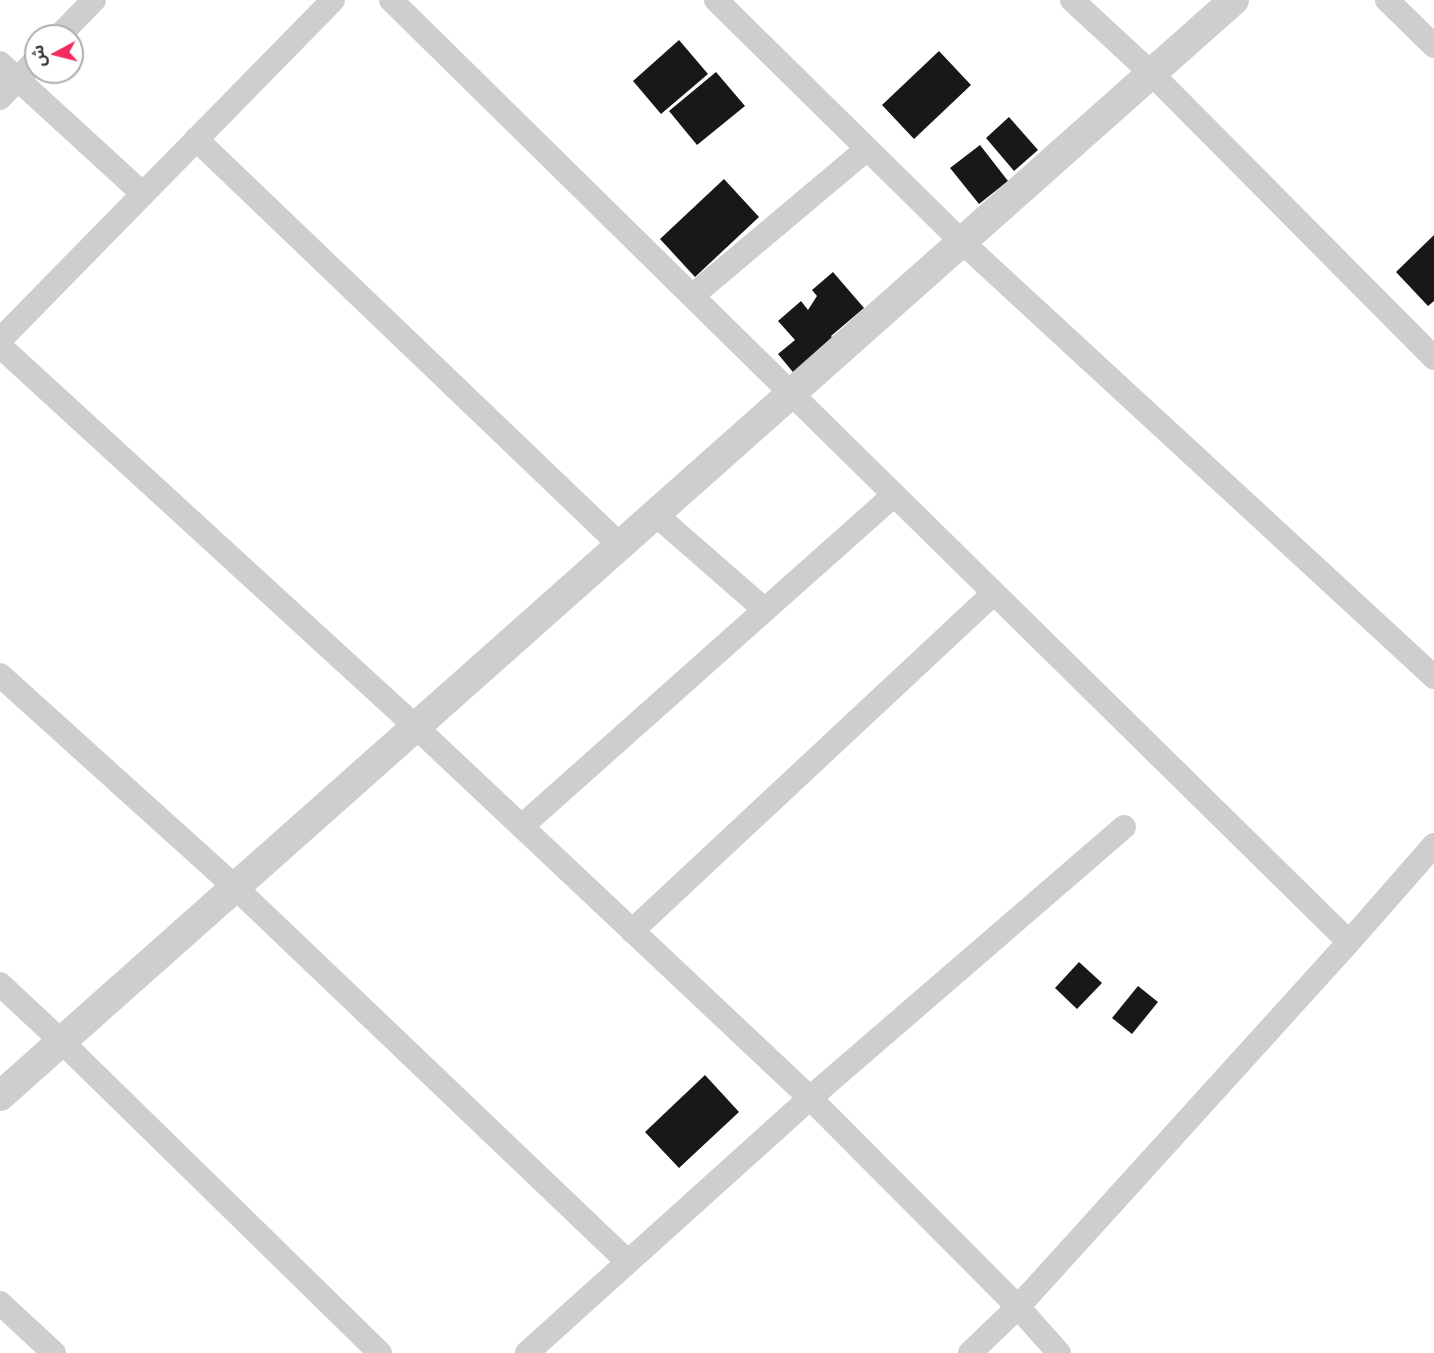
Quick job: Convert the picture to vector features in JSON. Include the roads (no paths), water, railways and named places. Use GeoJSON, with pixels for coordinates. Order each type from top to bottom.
{"type":"FeatureCollection","features":[{"type":"Feature","properties":{"kind":"street"},"geometry":{"type":"LineString","coordinates":[[71,24],[94,0]]}},
{"type":"Feature","properties":{"kind":"street"},"geometry":{"type":"LineString","coordinates":[[0,340],[333,0]]}},
{"type":"Feature","properties":{"kind":"street"},"geometry":{"type":"LineString","coordinates":[[391,0],[1349,942]]}},
{"type":"Feature","properties":{"kind":"street"},"geometry":{"type":"LineString","coordinates":[[716,0],[962,242],[1434,676]]}},
{"type":"Feature","properties":{"kind":"street"},"geometry":{"type":"LineString","coordinates":[[1072,0],[1151,73],[1434,358]]}},
{"type":"Feature","properties":{"kind":"street"},"geometry":{"type":"LineString","coordinates":[[0,1096],[1234,0]]}},
{"type":"Feature","properties":{"kind":"street"},"geometry":{"type":"LineString","coordinates":[[1387,0],[1434,46]]}},
{"type":"Feature","properties":{"kind":"street"},"geometry":{"type":"LineString","coordinates":[[0,63],[143,194]]}},
{"type":"Feature","properties":{"kind":"street"},"geometry":{"type":"LineString","coordinates":[[0,98],[24,73]]}},
{"type":"Feature","properties":{"kind":"street"},"geometry":{"type":"LineString","coordinates":[[196,140],[620,546]]}},
{"type":"Feature","properties":{"kind":"street"},"geometry":{"type":"LineString","coordinates":[[693,296],[867,149]]}},
{"type":"Feature","properties":{"kind":"street"},"geometry":{"type":"LineString","coordinates":[[0,346],[416,726],[810,1098],[1018,1307],[1059,1353]]}},
{"type":"Feature","properties":{"kind":"street"},"geometry":{"type":"LineString","coordinates":[[522,826],[894,495]]}},
{"type":"Feature","properties":{"kind":"street"},"geometry":{"type":"LineString","coordinates":[[655,514],[765,610]]}},
{"type":"Feature","properties":{"kind":"street"},"geometry":{"type":"LineString","coordinates":[[632,930],[994,593]]}},
{"type":"Feature","properties":{"kind":"street"},"geometry":{"type":"LineString","coordinates":[[0,675],[235,887],[628,1262]]}},
{"type":"Feature","properties":{"kind":"street"},"geometry":{"type":"LineString","coordinates":[[527,1353],[810,1098],[1124,827]]}},
{"type":"Feature","properties":{"kind":"street"},"geometry":{"type":"LineString","coordinates":[[970,1353],[1018,1307],[1434,845]]}},
{"type":"Feature","properties":{"kind":"street"},"geometry":{"type":"LineString","coordinates":[[0,984],[380,1353]]}},
{"type":"Feature","properties":{"kind":"street"},"geometry":{"type":"LineString","coordinates":[[0,1303],[54,1353]]}}]}
